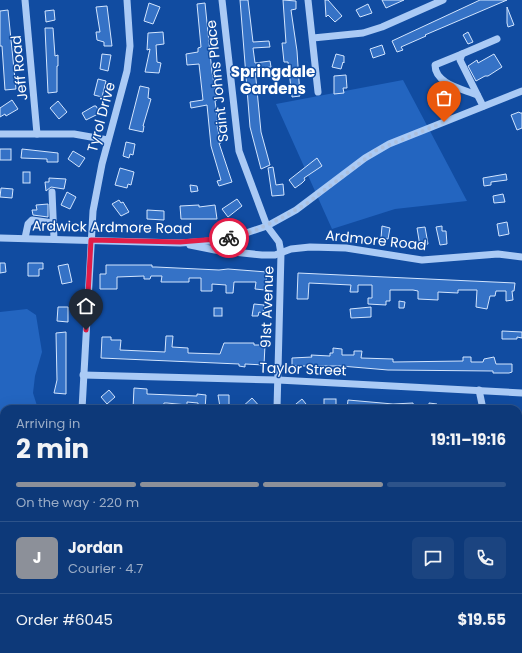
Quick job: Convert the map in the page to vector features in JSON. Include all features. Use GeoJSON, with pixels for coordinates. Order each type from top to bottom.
{"type":"FeatureCollection","features":[{"type":"Feature","properties":{"kind":"street","name":"Jeff Road"},"geometry":{"type":"LineString","coordinates":[[25,0],[37,134]]}},
{"type":"Feature","properties":{"kind":"street","name":"Tyrol Drive"},"geometry":{"type":"LineString","coordinates":[[82,405],[91,240],[97,190],[129,58],[126,0]]}},
{"type":"Feature","properties":{"kind":"street","name":"Saint Johns Place"},"geometry":{"type":"LineString","coordinates":[[222,0],[236,139],[244,169],[266,226],[279,242],[281,253]]}},
{"type":"Feature","properties":{"kind":"street"},"geometry":{"type":"LineString","coordinates":[[308,0],[318,92]]}},
{"type":"Feature","properties":{"kind":"street"},"geometry":{"type":"LineString","coordinates":[[313,38],[363,33],[382,27],[443,0]]}},
{"type":"Feature","properties":{"kind":"street"},"geometry":{"type":"LineString","coordinates":[[477,95],[444,81],[435,70],[435,65],[497,39]]}},
{"type":"Feature","properties":{"kind":"street"},"geometry":{"type":"LineString","coordinates":[[462,54],[460,60],[483,106]]}},
{"type":"Feature","properties":{"kind":"street","name":"Ardwick Ardmore Road"},"geometry":{"type":"LineString","coordinates":[[0,238],[180,242],[226,239],[266,226],[306,204],[377,150],[522,91]]}},
{"type":"Feature","properties":{"kind":"street"},"geometry":{"type":"LineString","coordinates":[[0,134],[74,134],[108,140]]}},
{"type":"Feature","properties":{"kind":"street"},"geometry":{"type":"LineString","coordinates":[[52,192],[54,239]]}},
{"type":"Feature","properties":{"kind":"street"},"geometry":{"type":"LineString","coordinates":[[25,238],[28,224],[32,220],[53,223]]}},
{"type":"Feature","properties":{"kind":"street","name":"Ardmore Road"},"geometry":{"type":"LineString","coordinates":[[180,242],[215,250],[250,255],[281,253],[299,248],[325,247],[346,248],[422,260],[498,254],[522,257]]}},
{"type":"Feature","properties":{"kind":"street","name":"91st Avenue"},"geometry":{"type":"LineString","coordinates":[[277,405],[281,253]]}},
{"type":"Feature","properties":{"kind":"street","name":"Taylor Street"},"geometry":{"type":"LineString","coordinates":[[83,375],[278,380],[522,393]]}},
{"type":"Feature","properties":{"kind":"street"},"geometry":{"type":"LineString","coordinates":[[479,390],[482,405]]}},
{"type":"Feature","properties":{"kind":"shaded area"},"geometry":{"type":"Polygon","coordinates":[[[403,80],[467,201],[395,209],[332,229],[276,104],[403,80]]]}},
{"type":"Feature","properties":{"kind":"shaded area"},"geometry":{"type":"Polygon","coordinates":[[[27,309],[36,315],[42,352],[35,376],[33,393],[37,405],[0,405],[0,312],[27,309]]]}},
{"type":"Feature","properties":{"kind":"building"},"geometry":{"type":"Polygon","coordinates":[[[240,0],[248,0],[253,42],[269,41],[270,47],[253,48],[255,63],[270,61],[271,67],[255,69],[261,132],[270,165],[261,169],[250,127],[240,0]]]}},
{"type":"Feature","properties":{"kind":"building"},"geometry":{"type":"Polygon","coordinates":[[[283,0],[296,1],[296,9],[291,10],[297,51],[300,96],[292,97],[288,62],[284,62],[282,43],[286,43],[283,0]]]}},
{"type":"Feature","properties":{"kind":"building"},"geometry":{"type":"Polygon","coordinates":[[[325,0],[328,0],[342,16],[335,22],[328,15],[326,17],[325,0]]]}},
{"type":"Feature","properties":{"kind":"building"},"geometry":{"type":"Polygon","coordinates":[[[382,0],[404,0],[386,8],[382,0]]]}},
{"type":"Feature","properties":{"kind":"building"},"geometry":{"type":"Polygon","coordinates":[[[480,0],[507,0],[425,35],[426,36],[401,47],[403,50],[397,52],[392,41],[480,0]]]}},
{"type":"Feature","properties":{"kind":"building"},"geometry":{"type":"Polygon","coordinates":[[[149,3],[160,7],[153,24],[144,21],[149,3]]]}},
{"type":"Feature","properties":{"kind":"building"},"geometry":{"type":"Polygon","coordinates":[[[205,3],[212,72],[217,100],[215,101],[218,121],[216,121],[221,143],[219,143],[232,182],[219,186],[217,181],[221,180],[211,146],[207,105],[191,108],[190,102],[203,100],[199,64],[187,65],[186,54],[198,52],[198,48],[201,47],[197,4],[205,3]]]}},
{"type":"Feature","properties":{"kind":"building"},"geometry":{"type":"Polygon","coordinates":[[[368,4],[372,13],[360,17],[356,10],[368,4]]]}},
{"type":"Feature","properties":{"kind":"building"},"geometry":{"type":"Polygon","coordinates":[[[107,6],[112,46],[104,46],[104,42],[97,40],[96,32],[100,32],[96,7],[107,6]]]}},
{"type":"Feature","properties":{"kind":"building"},"geometry":{"type":"Polygon","coordinates":[[[507,7],[514,25],[508,27],[507,23],[507,7]]]}},
{"type":"Feature","properties":{"kind":"building"},"geometry":{"type":"Polygon","coordinates":[[[8,10],[16,89],[5,90],[2,46],[0,46],[0,11],[8,10]]]}},
{"type":"Feature","properties":{"kind":"building"},"geometry":{"type":"Polygon","coordinates":[[[54,10],[55,20],[46,22],[45,11],[54,10]]]}},
{"type":"Feature","properties":{"kind":"building"},"geometry":{"type":"Polygon","coordinates":[[[45,28],[53,28],[55,56],[58,55],[57,92],[48,93],[45,28]]]}},
{"type":"Feature","properties":{"kind":"building"},"geometry":{"type":"Polygon","coordinates":[[[163,32],[164,44],[156,45],[157,62],[161,63],[159,73],[145,72],[150,49],[147,50],[148,33],[163,32]]]}},
{"type":"Feature","properties":{"kind":"building"},"geometry":{"type":"Polygon","coordinates":[[[468,32],[473,42],[468,44],[463,35],[468,32]]]}},
{"type":"Feature","properties":{"kind":"building"},"geometry":{"type":"Polygon","coordinates":[[[382,45],[385,54],[373,58],[370,49],[382,45]]]}},
{"type":"Feature","properties":{"kind":"building"},"geometry":{"type":"Polygon","coordinates":[[[102,54],[111,55],[108,71],[100,69],[102,54]]]}},
{"type":"Feature","properties":{"kind":"building"},"geometry":{"type":"Polygon","coordinates":[[[336,54],[344,56],[344,63],[343,62],[341,69],[332,67],[336,54]]]}},
{"type":"Feature","properties":{"kind":"building"},"geometry":{"type":"Polygon","coordinates":[[[494,54],[502,67],[488,76],[476,81],[468,66],[477,60],[478,63],[494,54]]]}},
{"type":"Feature","properties":{"kind":"building"},"geometry":{"type":"Polygon","coordinates":[[[346,75],[347,88],[343,88],[344,93],[334,94],[334,76],[346,75]]]}},
{"type":"Feature","properties":{"kind":"building"},"geometry":{"type":"Polygon","coordinates":[[[98,79],[106,81],[102,97],[94,95],[98,79]]]}},
{"type":"Feature","properties":{"kind":"building"},"geometry":{"type":"Polygon","coordinates":[[[140,86],[149,88],[148,98],[151,99],[143,126],[143,132],[129,129],[140,86]]]}},
{"type":"Feature","properties":{"kind":"building"},"geometry":{"type":"Polygon","coordinates":[[[12,100],[18,109],[6,116],[5,114],[0,117],[0,108],[12,100]]]}},
{"type":"Feature","properties":{"kind":"building"},"geometry":{"type":"Polygon","coordinates":[[[58,101],[67,112],[59,119],[50,108],[58,101]]]}},
{"type":"Feature","properties":{"kind":"building"},"geometry":{"type":"Polygon","coordinates":[[[96,106],[100,113],[86,120],[82,113],[96,106]]]}},
{"type":"Feature","properties":{"kind":"building"},"geometry":{"type":"Polygon","coordinates":[[[519,112],[522,113],[522,128],[517,130],[511,115],[519,112]]]}},
{"type":"Feature","properties":{"kind":"building"},"geometry":{"type":"Polygon","coordinates":[[[126,142],[135,144],[133,155],[130,154],[129,158],[123,156],[126,142]]]}},
{"type":"Feature","properties":{"kind":"building"},"geometry":{"type":"Polygon","coordinates":[[[0,149],[11,149],[11,160],[0,160],[0,149]]]}},
{"type":"Feature","properties":{"kind":"building"},"geometry":{"type":"Polygon","coordinates":[[[22,149],[58,153],[58,162],[47,162],[47,159],[21,158],[22,149]]]}},
{"type":"Feature","properties":{"kind":"building"},"geometry":{"type":"Polygon","coordinates":[[[73,151],[85,158],[79,167],[68,159],[73,151]]]}},
{"type":"Feature","properties":{"kind":"building"},"geometry":{"type":"Polygon","coordinates":[[[317,158],[322,166],[304,178],[305,180],[295,188],[289,180],[317,158]]]}},
{"type":"Feature","properties":{"kind":"building"},"geometry":{"type":"Polygon","coordinates":[[[273,167],[276,185],[283,184],[284,195],[272,196],[268,168],[273,167]]]}},
{"type":"Feature","properties":{"kind":"building"},"geometry":{"type":"Polygon","coordinates":[[[120,168],[134,172],[131,185],[128,184],[127,188],[115,185],[120,168]]]}},
{"type":"Feature","properties":{"kind":"building"},"geometry":{"type":"Polygon","coordinates":[[[23,172],[30,172],[30,183],[23,183],[23,172]]]}},
{"type":"Feature","properties":{"kind":"building"},"geometry":{"type":"Polygon","coordinates":[[[506,174],[507,180],[491,182],[491,185],[484,186],[483,178],[506,174]]]}},
{"type":"Feature","properties":{"kind":"building"},"geometry":{"type":"Polygon","coordinates":[[[49,178],[66,179],[64,189],[51,187],[46,191],[45,182],[49,182],[49,178]]]}},
{"type":"Feature","properties":{"kind":"building"},"geometry":{"type":"Polygon","coordinates":[[[190,185],[197,186],[198,191],[191,192],[190,185]]]}},
{"type":"Feature","properties":{"kind":"building"},"geometry":{"type":"Polygon","coordinates":[[[1,188],[13,189],[12,198],[0,197],[1,188]]]}},
{"type":"Feature","properties":{"kind":"building"},"geometry":{"type":"Polygon","coordinates":[[[67,192],[76,197],[70,209],[61,205],[67,192]]]}},
{"type":"Feature","properties":{"kind":"building"},"geometry":{"type":"Polygon","coordinates":[[[503,194],[505,202],[494,203],[493,196],[503,194]]]}},
{"type":"Feature","properties":{"kind":"building"},"geometry":{"type":"Polygon","coordinates":[[[237,199],[242,206],[228,217],[222,209],[237,199]]]}},
{"type":"Feature","properties":{"kind":"building"},"geometry":{"type":"Polygon","coordinates":[[[119,200],[121,203],[123,202],[129,212],[121,216],[112,204],[119,200]]]}},
{"type":"Feature","properties":{"kind":"building"},"geometry":{"type":"Polygon","coordinates":[[[48,204],[48,217],[33,215],[32,210],[37,210],[36,205],[48,204]]]}},
{"type":"Feature","properties":{"kind":"building"},"geometry":{"type":"Polygon","coordinates":[[[199,205],[199,207],[215,205],[217,219],[181,219],[180,206],[199,205]]]}},
{"type":"Feature","properties":{"kind":"building"},"geometry":{"type":"Polygon","coordinates":[[[147,210],[164,211],[164,220],[147,219],[147,210]]]}},
{"type":"Feature","properties":{"kind":"building"},"geometry":{"type":"Polygon","coordinates":[[[507,222],[509,234],[499,236],[497,224],[507,222]]]}},
{"type":"Feature","properties":{"kind":"building"},"geometry":{"type":"Polygon","coordinates":[[[382,226],[390,228],[388,239],[381,238],[382,226]]]}},
{"type":"Feature","properties":{"kind":"building"},"geometry":{"type":"Polygon","coordinates":[[[442,226],[442,231],[446,231],[447,244],[440,245],[436,227],[442,226]]]}},
{"type":"Feature","properties":{"kind":"building"},"geometry":{"type":"Polygon","coordinates":[[[425,227],[428,244],[420,246],[417,228],[425,227]]]}},
{"type":"Feature","properties":{"kind":"building"},"geometry":{"type":"Polygon","coordinates":[[[0,263],[5,263],[6,272],[0,273],[0,263]]]}},
{"type":"Feature","properties":{"kind":"building"},"geometry":{"type":"Polygon","coordinates":[[[28,263],[43,263],[43,269],[39,269],[39,276],[28,276],[28,263]]]}},
{"type":"Feature","properties":{"kind":"building"},"geometry":{"type":"Polygon","coordinates":[[[68,264],[72,282],[62,284],[58,266],[68,264]]]}},
{"type":"Feature","properties":{"kind":"building"},"geometry":{"type":"Polygon","coordinates":[[[106,265],[152,265],[152,267],[219,270],[228,269],[267,272],[265,290],[255,289],[256,282],[234,282],[233,293],[226,293],[226,285],[212,284],[212,291],[201,291],[201,278],[189,278],[189,282],[161,282],[162,276],[151,276],[150,279],[144,279],[144,276],[117,277],[117,289],[100,289],[100,274],[106,274],[106,265]]]}},
{"type":"Feature","properties":{"kind":"building"},"geometry":{"type":"Polygon","coordinates":[[[298,273],[515,283],[514,291],[512,291],[513,300],[506,301],[506,291],[496,291],[495,296],[490,296],[487,309],[476,307],[477,290],[458,290],[458,293],[438,292],[438,300],[418,299],[418,291],[390,290],[390,301],[386,301],[386,305],[368,304],[368,298],[372,298],[372,285],[358,285],[358,292],[350,292],[351,285],[309,283],[308,299],[297,299],[298,273]]]}},
{"type":"Feature","properties":{"kind":"building"},"geometry":{"type":"Polygon","coordinates":[[[399,301],[405,302],[404,308],[399,308],[399,301]]]}},
{"type":"Feature","properties":{"kind":"building"},"geometry":{"type":"Polygon","coordinates":[[[254,304],[264,305],[263,313],[259,312],[258,316],[252,316],[254,304]]]}},
{"type":"Feature","properties":{"kind":"building"},"geometry":{"type":"Polygon","coordinates":[[[58,307],[68,307],[68,322],[57,321],[58,307]]]}},
{"type":"Feature","properties":{"kind":"building"},"geometry":{"type":"Polygon","coordinates":[[[371,307],[371,317],[351,318],[350,309],[371,307]]]}},
{"type":"Feature","properties":{"kind":"building"},"geometry":{"type":"Polygon","coordinates":[[[214,308],[222,308],[222,316],[214,316],[214,308]]]}},
{"type":"Feature","properties":{"kind":"building"},"geometry":{"type":"Polygon","coordinates":[[[502,331],[522,332],[522,338],[517,337],[517,339],[502,339],[502,331]]]}},
{"type":"Feature","properties":{"kind":"building"},"geometry":{"type":"Polygon","coordinates":[[[66,332],[66,394],[54,393],[57,380],[56,333],[66,332]]]}},
{"type":"Feature","properties":{"kind":"building"},"geometry":{"type":"Polygon","coordinates":[[[166,336],[173,336],[172,347],[188,348],[188,353],[220,354],[224,343],[254,343],[254,345],[265,345],[264,365],[245,364],[245,367],[239,366],[239,364],[101,358],[102,337],[111,337],[111,340],[121,340],[120,350],[165,352],[166,336]]]}},
{"type":"Feature","properties":{"kind":"building"},"geometry":{"type":"Polygon","coordinates":[[[333,348],[342,349],[342,355],[354,355],[354,351],[362,351],[361,358],[393,359],[393,362],[463,361],[463,357],[471,357],[471,362],[483,362],[484,359],[494,357],[496,364],[512,364],[512,372],[493,373],[493,371],[388,370],[341,366],[292,366],[292,358],[312,357],[311,355],[330,356],[330,353],[333,353],[333,348]]]}},
{"type":"Feature","properties":{"kind":"building"},"geometry":{"type":"Polygon","coordinates":[[[134,388],[147,389],[147,394],[206,395],[205,405],[187,402],[187,405],[164,403],[164,405],[133,405],[134,388]]]}},
{"type":"Feature","properties":{"kind":"building"},"geometry":{"type":"Polygon","coordinates":[[[109,390],[115,397],[107,404],[101,397],[109,390]]]}},
{"type":"Feature","properties":{"kind":"building"},"geometry":{"type":"Polygon","coordinates":[[[218,395],[229,395],[229,405],[220,405],[218,395]]]}},
{"type":"Feature","properties":{"kind":"building"},"geometry":{"type":"Polygon","coordinates":[[[252,398],[258,405],[244,405],[252,398]]]}},
{"type":"Feature","properties":{"kind":"building"},"geometry":{"type":"Polygon","coordinates":[[[302,399],[307,405],[295,405],[302,399]]]}},
{"type":"Feature","properties":{"kind":"building"},"geometry":{"type":"Polygon","coordinates":[[[324,399],[336,399],[336,405],[324,405],[324,399]]]}},
{"type":"Feature","properties":{"kind":"building"},"geometry":{"type":"Polygon","coordinates":[[[348,400],[393,404],[413,403],[413,405],[347,405],[348,400]]]}},
{"type":"Feature","properties":{"kind":"building"},"geometry":{"type":"Polygon","coordinates":[[[429,403],[437,404],[437,405],[429,405],[429,403]]]}},
{"type":"Feature","properties":{"kind":"way so far"},"geometry":{"type":"LineString","coordinates":[[229,238],[254,231],[280,219],[306,204],[377,150],[444,122]]}},
{"type":"Feature","properties":{"kind":"district","name":"Springdale Gardens"},"geometry":{"type":"Point","coordinates":[273,80]}},
{"type":"Feature","properties":{"kind":"route"},"geometry":{"type":"LineString","coordinates":[[86,330],[91,240],[180,242],[211,241],[229,238]]}}]}
